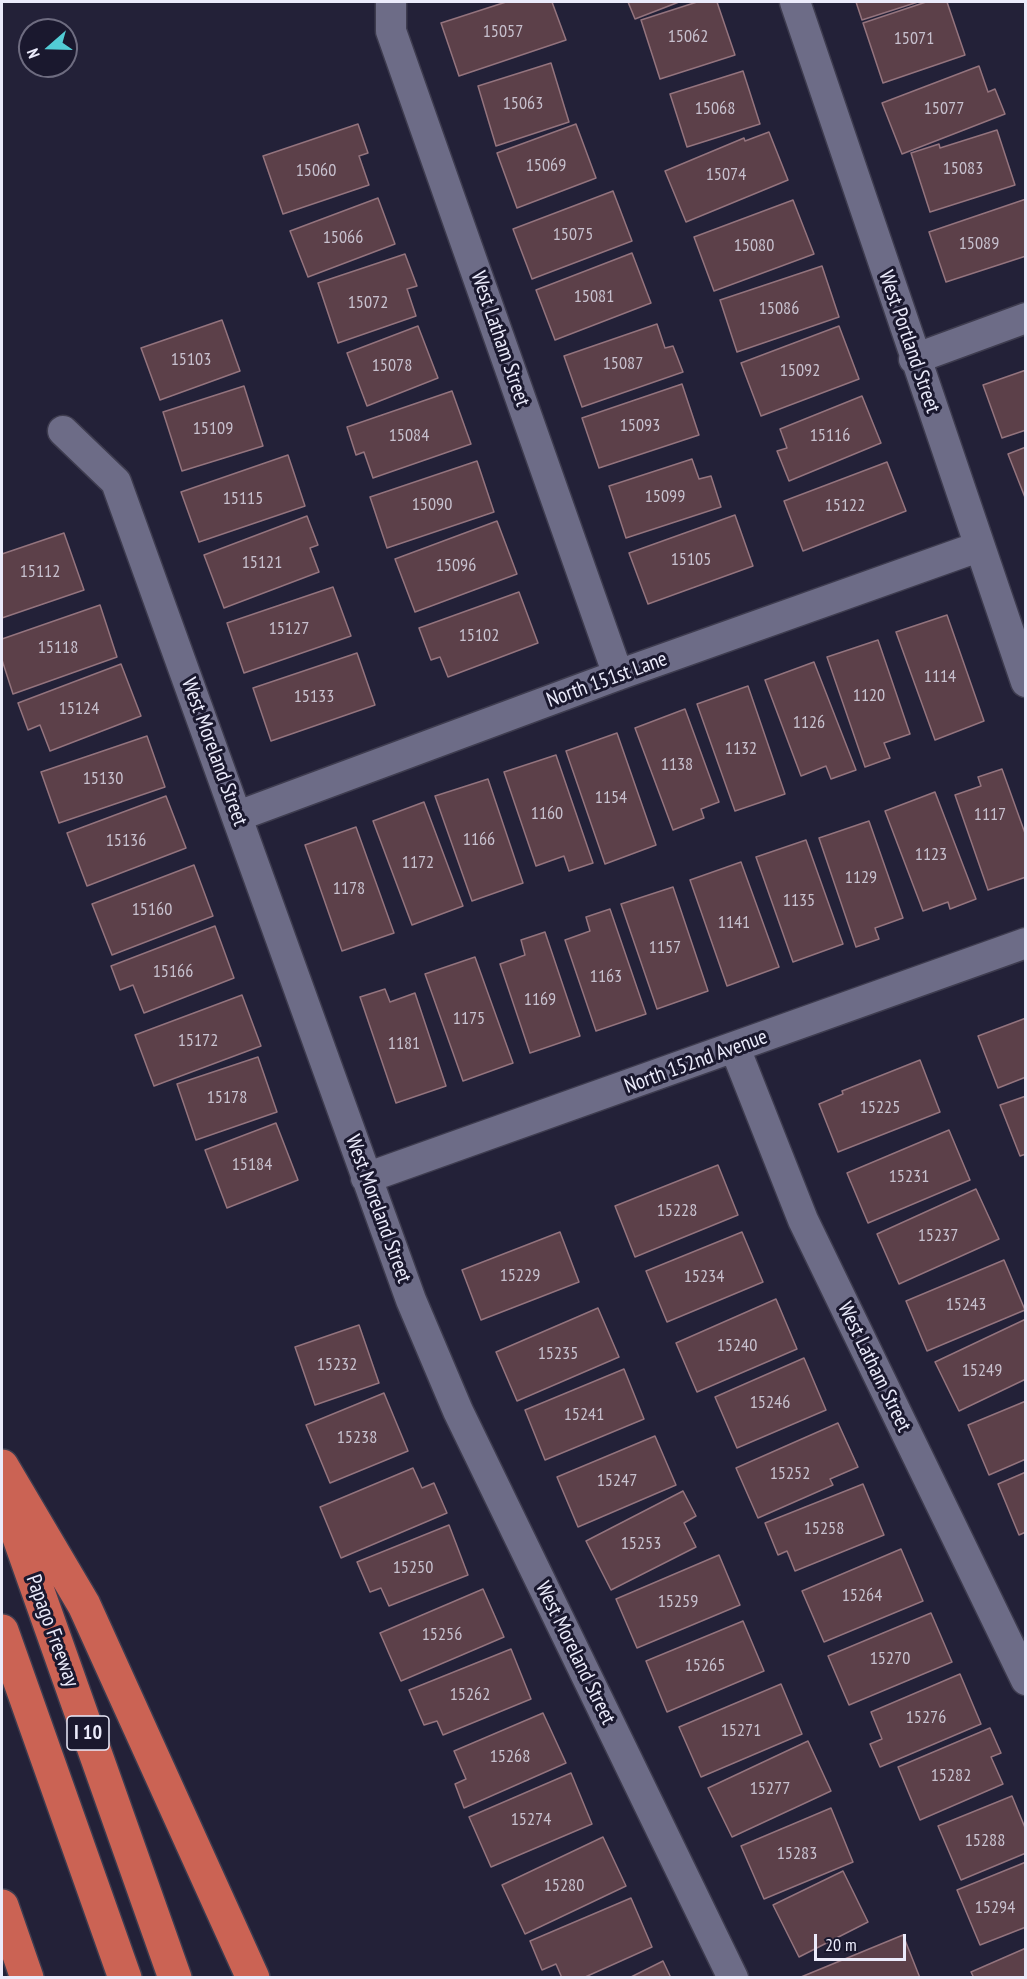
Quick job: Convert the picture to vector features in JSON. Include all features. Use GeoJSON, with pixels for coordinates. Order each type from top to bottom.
{"type":"FeatureCollection","features":[{"type":"Feature","properties":{"kind":"highway"},"geometry":{"type":"LineString","coordinates":[[2,1466],[84,1605],[253,1977]]}},
{"type":"Feature","properties":{"kind":"highway","name":"Papago Freeway"},"geometry":{"type":"LineString","coordinates":[[2,1489],[175,1977]]}},
{"type":"Feature","properties":{"kind":"highway"},"geometry":{"type":"LineString","coordinates":[[2,1631],[125,1977]]}},
{"type":"Feature","properties":{"kind":"highway"},"geometry":{"type":"LineString","coordinates":[[2,1906],[27,1977]]}},
{"type":"Feature","properties":{"kind":"street","name":"West Latham Street"},"geometry":{"type":"LineString","coordinates":[[391,2],[391,31],[618,675]]}},
{"type":"Feature","properties":{"kind":"street","name":"West Portland Street"},"geometry":{"type":"LineString","coordinates":[[795,2],[914,359],[1026,682]]}},
{"type":"Feature","properties":{"kind":"street"},"geometry":{"type":"LineString","coordinates":[[914,359],[1026,318]]}},
{"type":"Feature","properties":{"kind":"street","name":"West Moreland Street"},"geometry":{"type":"LineString","coordinates":[[63,431],[116,482],[366,1178],[458,1411],[733,1977]]}},
{"type":"Feature","properties":{"kind":"street","name":"North 151st Lane"},"geometry":{"type":"LineString","coordinates":[[237,816],[618,675],[978,547]]}},
{"type":"Feature","properties":{"kind":"street","name":"North 152nd Avenue"},"geometry":{"type":"LineString","coordinates":[[366,1178],[1026,943]]}},
{"type":"Feature","properties":{"kind":"street","name":"West Latham Street"},"geometry":{"type":"LineString","coordinates":[[735,1048],[803,1220],[1026,1680]]}},
{"type":"Feature","properties":{"kind":"building"},"geometry":{"type":"Polygon","coordinates":[[[506,2],[552,2],[566,40],[459,76],[441,23],[506,2]]]}},
{"type":"Feature","properties":{"kind":"building"},"geometry":{"type":"Polygon","coordinates":[[[628,2],[679,2],[635,19],[628,2]]]}},
{"type":"Feature","properties":{"kind":"building"},"geometry":{"type":"Polygon","coordinates":[[[697,2],[717,2],[735,55],[660,79],[641,20],[697,2]]]}},
{"type":"Feature","properties":{"kind":"building"},"geometry":{"type":"Polygon","coordinates":[[[856,2],[918,2],[862,20],[856,2]]]}},
{"type":"Feature","properties":{"kind":"building"},"geometry":{"type":"Polygon","coordinates":[[[926,2],[947,2],[965,55],[883,83],[863,23],[926,2]]]}},
{"type":"Feature","properties":{"kind":"building"},"geometry":{"type":"Polygon","coordinates":[[[551,63],[569,122],[496,146],[478,86],[551,63]]]}},
{"type":"Feature","properties":{"kind":"building"},"geometry":{"type":"Polygon","coordinates":[[[979,66],[988,92],[995,89],[1005,114],[902,154],[882,103],[979,66]]]}},
{"type":"Feature","properties":{"kind":"building"},"geometry":{"type":"Polygon","coordinates":[[[743,71],[760,124],[687,147],[670,94],[743,71]]]}},
{"type":"Feature","properties":{"kind":"building"},"geometry":{"type":"Polygon","coordinates":[[[358,124],[368,153],[359,156],[369,185],[283,214],[263,156],[358,124]]]}},
{"type":"Feature","properties":{"kind":"building"},"geometry":{"type":"Polygon","coordinates":[[[576,124],[596,178],[517,208],[497,153],[576,124]]]}},
{"type":"Feature","properties":{"kind":"building"},"geometry":{"type":"Polygon","coordinates":[[[997,130],[1015,185],[930,212],[911,153],[939,144],[940,148],[997,130]]]}},
{"type":"Feature","properties":{"kind":"building"},"geometry":{"type":"Polygon","coordinates":[[[769,132],[788,180],[686,222],[665,171],[744,138],[745,141],[769,132]]]}},
{"type":"Feature","properties":{"kind":"building"},"geometry":{"type":"Polygon","coordinates":[[[613,191],[632,241],[532,279],[513,229],[613,191]]]}},
{"type":"Feature","properties":{"kind":"building"},"geometry":{"type":"Polygon","coordinates":[[[378,198],[395,244],[308,277],[290,231],[378,198]]]}},
{"type":"Feature","properties":{"kind":"building"},"geometry":{"type":"Polygon","coordinates":[[[1026,199],[1026,256],[946,282],[929,232],[1026,199]]]}},
{"type":"Feature","properties":{"kind":"building"},"geometry":{"type":"Polygon","coordinates":[[[793,200],[814,254],[714,291],[694,237],[793,200]]]}},
{"type":"Feature","properties":{"kind":"building"},"geometry":{"type":"Polygon","coordinates":[[[632,253],[651,303],[555,340],[536,290],[632,253]]]}},
{"type":"Feature","properties":{"kind":"building"},"geometry":{"type":"Polygon","coordinates":[[[405,254],[417,286],[407,289],[416,316],[338,343],[318,283],[405,254]]]}},
{"type":"Feature","properties":{"kind":"building"},"geometry":{"type":"Polygon","coordinates":[[[822,266],[839,317],[737,352],[720,300],[822,266]]]}},
{"type":"Feature","properties":{"kind":"building"},"geometry":{"type":"Polygon","coordinates":[[[222,320],[240,371],[160,400],[141,348],[222,320]]]}},
{"type":"Feature","properties":{"kind":"building"},"geometry":{"type":"Polygon","coordinates":[[[657,324],[665,348],[673,346],[683,372],[582,407],[564,356],[657,324]]]}},
{"type":"Feature","properties":{"kind":"building"},"geometry":{"type":"Polygon","coordinates":[[[418,326],[438,378],[367,406],[347,353],[418,326]]]}},
{"type":"Feature","properties":{"kind":"building"},"geometry":{"type":"Polygon","coordinates":[[[839,326],[859,379],[761,416],[741,363],[839,326]]]}},
{"type":"Feature","properties":{"kind":"building"},"geometry":{"type":"Polygon","coordinates":[[[1026,370],[1026,430],[1002,438],[983,385],[1026,370]]]}},
{"type":"Feature","properties":{"kind":"building"},"geometry":{"type":"Polygon","coordinates":[[[682,384],[699,435],[599,468],[582,418],[682,384]]]}},
{"type":"Feature","properties":{"kind":"building"},"geometry":{"type":"Polygon","coordinates":[[[244,386],[263,446],[182,471],[163,412],[244,386]]]}},
{"type":"Feature","properties":{"kind":"building"},"geometry":{"type":"Polygon","coordinates":[[[452,391],[471,444],[373,478],[364,452],[356,455],[347,427],[452,391]]]}},
{"type":"Feature","properties":{"kind":"building"},"geometry":{"type":"Polygon","coordinates":[[[862,396],[881,443],[789,481],[777,451],[787,448],[780,429],[862,396]]]}},
{"type":"Feature","properties":{"kind":"building"},"geometry":{"type":"Polygon","coordinates":[[[1026,447],[1026,500],[1008,454],[1026,447]]]}},
{"type":"Feature","properties":{"kind":"building"},"geometry":{"type":"Polygon","coordinates":[[[288,455],[305,506],[199,542],[181,492],[288,455]]]}},
{"type":"Feature","properties":{"kind":"building"},"geometry":{"type":"Polygon","coordinates":[[[692,459],[699,479],[711,476],[721,507],[626,538],[609,486],[692,459]]]}},
{"type":"Feature","properties":{"kind":"building"},"geometry":{"type":"Polygon","coordinates":[[[477,461],[494,512],[387,548],[370,497],[477,461]]]}},
{"type":"Feature","properties":{"kind":"building"},"geometry":{"type":"Polygon","coordinates":[[[887,462],[906,511],[803,551],[784,501],[887,462]]]}},
{"type":"Feature","properties":{"kind":"building"},"geometry":{"type":"Polygon","coordinates":[[[735,515],[753,566],[648,604],[629,553],[735,515]]]}},
{"type":"Feature","properties":{"kind":"building"},"geometry":{"type":"Polygon","coordinates":[[[307,516],[318,545],[310,548],[319,572],[224,608],[204,555],[307,516]]]}},
{"type":"Feature","properties":{"kind":"building"},"geometry":{"type":"Polygon","coordinates":[[[497,521],[517,574],[415,612],[395,559],[497,521]]]}},
{"type":"Feature","properties":{"kind":"building"},"geometry":{"type":"Polygon","coordinates":[[[64,533],[84,590],[2,618],[2,554],[64,533]]]}},
{"type":"Feature","properties":{"kind":"building"},"geometry":{"type":"Polygon","coordinates":[[[333,587],[351,636],[244,673],[227,623],[333,587]]]}},
{"type":"Feature","properties":{"kind":"building"},"geometry":{"type":"Polygon","coordinates":[[[519,592],[538,643],[448,677],[440,657],[431,660],[419,628],[519,592]]]}},
{"type":"Feature","properties":{"kind":"building"},"geometry":{"type":"Polygon","coordinates":[[[100,605],[117,657],[13,694],[2,660],[2,639],[100,605]]]}},
{"type":"Feature","properties":{"kind":"building"},"geometry":{"type":"Polygon","coordinates":[[[947,615],[984,721],[935,740],[896,632],[947,615]]]}},
{"type":"Feature","properties":{"kind":"building"},"geometry":{"type":"Polygon","coordinates":[[[878,640],[910,734],[884,743],[890,758],[865,767],[827,657],[878,640]]]}},
{"type":"Feature","properties":{"kind":"building"},"geometry":{"type":"Polygon","coordinates":[[[357,653],[375,705],[271,741],[253,688],[357,653]]]}},
{"type":"Feature","properties":{"kind":"building"},"geometry":{"type":"Polygon","coordinates":[[[814,662],[856,770],[831,779],[826,766],[801,776],[765,680],[814,662]]]}},
{"type":"Feature","properties":{"kind":"building"},"geometry":{"type":"Polygon","coordinates":[[[121,664],[141,716],[50,751],[40,725],[28,730],[18,703],[121,664]]]}},
{"type":"Feature","properties":{"kind":"building"},"geometry":{"type":"Polygon","coordinates":[[[748,686],[785,794],[735,811],[697,704],[748,686]]]}},
{"type":"Feature","properties":{"kind":"building"},"geometry":{"type":"Polygon","coordinates":[[[685,709],[719,802],[701,809],[704,818],[673,830],[635,728],[685,709]]]}},
{"type":"Feature","properties":{"kind":"building"},"geometry":{"type":"Polygon","coordinates":[[[617,733],[656,845],[605,864],[566,751],[617,733]]]}},
{"type":"Feature","properties":{"kind":"building"},"geometry":{"type":"Polygon","coordinates":[[[147,736],[165,787],[59,823],[41,772],[147,736]]]}},
{"type":"Feature","properties":{"kind":"building"},"geometry":{"type":"Polygon","coordinates":[[[556,755],[593,863],[569,871],[564,856],[536,866],[504,772],[556,755]]]}},
{"type":"Feature","properties":{"kind":"building"},"geometry":{"type":"Polygon","coordinates":[[[1002,769],[1026,836],[1026,877],[988,890],[955,795],[981,786],[978,777],[1002,769]]]}},
{"type":"Feature","properties":{"kind":"building"},"geometry":{"type":"Polygon","coordinates":[[[488,779],[523,883],[472,901],[435,796],[488,779]]]}},
{"type":"Feature","properties":{"kind":"building"},"geometry":{"type":"Polygon","coordinates":[[[935,792],[976,899],[950,909],[948,902],[923,911],[885,811],[935,792]]]}},
{"type":"Feature","properties":{"kind":"building"},"geometry":{"type":"Polygon","coordinates":[[[166,796],[186,848],[87,886],[67,833],[166,796]]]}},
{"type":"Feature","properties":{"kind":"building"},"geometry":{"type":"Polygon","coordinates":[[[424,802],[463,906],[412,925],[373,821],[424,802]]]}},
{"type":"Feature","properties":{"kind":"building"},"geometry":{"type":"Polygon","coordinates":[[[869,821],[903,918],[875,928],[879,939],[856,947],[819,838],[869,821]]]}},
{"type":"Feature","properties":{"kind":"building"},"geometry":{"type":"Polygon","coordinates":[[[356,827],[394,933],[342,951],[305,845],[356,827]]]}},
{"type":"Feature","properties":{"kind":"building"},"geometry":{"type":"Polygon","coordinates":[[[806,840],[843,944],[793,962],[756,857],[806,840]]]}},
{"type":"Feature","properties":{"kind":"building"},"geometry":{"type":"Polygon","coordinates":[[[741,862],[779,967],[727,986],[690,880],[741,862]]]}},
{"type":"Feature","properties":{"kind":"building"},"geometry":{"type":"Polygon","coordinates":[[[194,865],[213,916],[112,955],[92,904],[194,865]]]}},
{"type":"Feature","properties":{"kind":"building"},"geometry":{"type":"Polygon","coordinates":[[[673,887],[708,991],[657,1009],[621,904],[673,887]]]}},
{"type":"Feature","properties":{"kind":"building"},"geometry":{"type":"Polygon","coordinates":[[[610,909],[646,1014],[596,1031],[565,940],[590,931],[586,917],[610,909]]]}},
{"type":"Feature","properties":{"kind":"building"},"geometry":{"type":"Polygon","coordinates":[[[215,926],[234,978],[144,1013],[133,985],[120,990],[111,966],[215,926]]]}},
{"type":"Feature","properties":{"kind":"building"},"geometry":{"type":"Polygon","coordinates":[[[545,932],[580,1036],[530,1053],[500,964],[525,955],[521,940],[545,932]]]}},
{"type":"Feature","properties":{"kind":"building"},"geometry":{"type":"Polygon","coordinates":[[[475,957],[513,1063],[463,1081],[425,974],[475,957]]]}},
{"type":"Feature","properties":{"kind":"building"},"geometry":{"type":"Polygon","coordinates":[[[385,989],[390,1002],[415,993],[446,1086],[396,1103],[360,997],[385,989]]]}},
{"type":"Feature","properties":{"kind":"building"},"geometry":{"type":"Polygon","coordinates":[[[242,995],[261,1046],[154,1086],[135,1035],[242,995]]]}},
{"type":"Feature","properties":{"kind":"building"},"geometry":{"type":"Polygon","coordinates":[[[1026,1018],[1026,1077],[998,1088],[978,1036],[1026,1018]]]}},
{"type":"Feature","properties":{"kind":"building"},"geometry":{"type":"Polygon","coordinates":[[[258,1057],[277,1112],[196,1140],[177,1084],[258,1057]]]}},
{"type":"Feature","properties":{"kind":"building"},"geometry":{"type":"Polygon","coordinates":[[[920,1060],[940,1112],[838,1152],[819,1104],[843,1094],[842,1091],[920,1060]]]}},
{"type":"Feature","properties":{"kind":"building"},"geometry":{"type":"Polygon","coordinates":[[[1026,1096],[1026,1154],[1020,1156],[1000,1105],[1026,1096]]]}},
{"type":"Feature","properties":{"kind":"building"},"geometry":{"type":"Polygon","coordinates":[[[276,1123],[298,1180],[227,1208],[205,1150],[276,1123]]]}},
{"type":"Feature","properties":{"kind":"building"},"geometry":{"type":"Polygon","coordinates":[[[949,1130],[970,1180],[868,1223],[847,1173],[949,1130]]]}},
{"type":"Feature","properties":{"kind":"building"},"geometry":{"type":"Polygon","coordinates":[[[718,1165],[738,1215],[635,1257],[615,1206],[718,1165]]]}},
{"type":"Feature","properties":{"kind":"building"},"geometry":{"type":"Polygon","coordinates":[[[976,1189],[999,1239],[899,1284],[877,1234],[976,1189]]]}},
{"type":"Feature","properties":{"kind":"building"},"geometry":{"type":"Polygon","coordinates":[[[560,1232],[579,1282],[481,1320],[462,1270],[560,1232]]]}},
{"type":"Feature","properties":{"kind":"building"},"geometry":{"type":"Polygon","coordinates":[[[742,1232],[763,1282],[667,1322],[646,1271],[742,1232]]]}},
{"type":"Feature","properties":{"kind":"building"},"geometry":{"type":"Polygon","coordinates":[[[1004,1260],[1025,1310],[927,1351],[906,1301],[1004,1260]]]}},
{"type":"Feature","properties":{"kind":"building"},"geometry":{"type":"Polygon","coordinates":[[[776,1299],[797,1349],[697,1392],[676,1343],[776,1299]]]}},
{"type":"Feature","properties":{"kind":"building"},"geometry":{"type":"Polygon","coordinates":[[[598,1308],[619,1357],[517,1401],[496,1352],[598,1308]]]}},
{"type":"Feature","properties":{"kind":"building"},"geometry":{"type":"Polygon","coordinates":[[[1026,1319],[1026,1379],[959,1411],[935,1362],[1026,1319]]]}},
{"type":"Feature","properties":{"kind":"building"},"geometry":{"type":"Polygon","coordinates":[[[359,1325],[379,1383],[315,1405],[295,1347],[359,1325]]]}},
{"type":"Feature","properties":{"kind":"building"},"geometry":{"type":"Polygon","coordinates":[[[804,1358],[826,1410],[737,1448],[715,1397],[804,1358]]]}},
{"type":"Feature","properties":{"kind":"building"},"geometry":{"type":"Polygon","coordinates":[[[624,1369],[644,1419],[545,1460],[525,1410],[624,1369]]]}},
{"type":"Feature","properties":{"kind":"building"},"geometry":{"type":"Polygon","coordinates":[[[384,1393],[408,1451],[330,1483],[306,1425],[384,1393]]]}},
{"type":"Feature","properties":{"kind":"building"},"geometry":{"type":"Polygon","coordinates":[[[1026,1401],[1026,1459],[989,1475],[968,1425],[1026,1401]]]}},
{"type":"Feature","properties":{"kind":"building"},"geometry":{"type":"Polygon","coordinates":[[[838,1423],[858,1467],[830,1479],[833,1485],[758,1518],[736,1468],[838,1423]]]}},
{"type":"Feature","properties":{"kind":"building"},"geometry":{"type":"Polygon","coordinates":[[[655,1436],[676,1485],[578,1527],[557,1477],[655,1436]]]}},
{"type":"Feature","properties":{"kind":"building"},"geometry":{"type":"Polygon","coordinates":[[[413,1468],[422,1488],[434,1483],[447,1513],[341,1558],[320,1507],[413,1468]]]}},
{"type":"Feature","properties":{"kind":"building"},"geometry":{"type":"Polygon","coordinates":[[[1026,1472],[1026,1532],[1019,1535],[998,1484],[1026,1472]]]}},
{"type":"Feature","properties":{"kind":"building"},"geometry":{"type":"Polygon","coordinates":[[[863,1484],[884,1535],[795,1571],[787,1551],[778,1555],[765,1523],[863,1484]]]}},
{"type":"Feature","properties":{"kind":"building"},"geometry":{"type":"Polygon","coordinates":[[[683,1491],[696,1516],[684,1523],[696,1547],[611,1590],[586,1541],[683,1491]]]}},
{"type":"Feature","properties":{"kind":"building"},"geometry":{"type":"Polygon","coordinates":[[[449,1525],[468,1575],[389,1606],[381,1588],[370,1592],[357,1562],[449,1525]]]}},
{"type":"Feature","properties":{"kind":"building"},"geometry":{"type":"Polygon","coordinates":[[[901,1549],[923,1601],[824,1642],[802,1591],[901,1549]]]}},
{"type":"Feature","properties":{"kind":"building"},"geometry":{"type":"Polygon","coordinates":[[[719,1555],[740,1605],[637,1648],[616,1599],[719,1555]]]}},
{"type":"Feature","properties":{"kind":"building"},"geometry":{"type":"Polygon","coordinates":[[[483,1589],[504,1637],[401,1681],[380,1633],[483,1589]]]}},
{"type":"Feature","properties":{"kind":"building"},"geometry":{"type":"Polygon","coordinates":[[[931,1613],[952,1662],[849,1705],[828,1656],[931,1613]]]}},
{"type":"Feature","properties":{"kind":"building"},"geometry":{"type":"Polygon","coordinates":[[[743,1621],[764,1671],[667,1712],[646,1661],[743,1621]]]}},
{"type":"Feature","properties":{"kind":"building"},"geometry":{"type":"Polygon","coordinates":[[[511,1649],[531,1699],[443,1735],[437,1721],[424,1725],[409,1690],[511,1649]]]}},
{"type":"Feature","properties":{"kind":"building"},"geometry":{"type":"Polygon","coordinates":[[[960,1674],[981,1724],[880,1767],[870,1744],[882,1739],[871,1712],[960,1674]]]}},
{"type":"Feature","properties":{"kind":"building"},"geometry":{"type":"Polygon","coordinates":[[[781,1684],[802,1734],[701,1777],[679,1727],[781,1684]]]}},
{"type":"Feature","properties":{"kind":"building"},"geometry":{"type":"Polygon","coordinates":[[[543,1713],[566,1763],[464,1808],[455,1784],[466,1779],[454,1751],[543,1713]]]}},
{"type":"Feature","properties":{"kind":"building"},"geometry":{"type":"Polygon","coordinates":[[[990,1728],[1001,1753],[991,1757],[1003,1784],[920,1820],[898,1767],[990,1728]]]}},
{"type":"Feature","properties":{"kind":"building"},"geometry":{"type":"Polygon","coordinates":[[[808,1741],[831,1791],[732,1837],[708,1788],[808,1741]]]}},
{"type":"Feature","properties":{"kind":"building"},"geometry":{"type":"Polygon","coordinates":[[[571,1773],[592,1824],[491,1867],[469,1817],[571,1773]]]}},
{"type":"Feature","properties":{"kind":"building"},"geometry":{"type":"Polygon","coordinates":[[[1012,1796],[1026,1830],[1026,1853],[961,1880],[938,1826],[1012,1796]]]}},
{"type":"Feature","properties":{"kind":"building"},"geometry":{"type":"Polygon","coordinates":[[[831,1808],[853,1862],[764,1899],[741,1846],[831,1808]]]}},
{"type":"Feature","properties":{"kind":"building"},"geometry":{"type":"Polygon","coordinates":[[[603,1837],[626,1886],[525,1934],[502,1885],[603,1837]]]}},
{"type":"Feature","properties":{"kind":"building"},"geometry":{"type":"Polygon","coordinates":[[[1026,1862],[1026,1927],[980,1945],[957,1890],[1026,1862]]]}},
{"type":"Feature","properties":{"kind":"building"},"geometry":{"type":"Polygon","coordinates":[[[843,1871],[868,1922],[799,1957],[773,1905],[843,1871]]]}},
{"type":"Feature","properties":{"kind":"building"},"geometry":{"type":"Polygon","coordinates":[[[631,1898],[652,1947],[583,1978],[562,1978],[556,1964],[542,1970],[530,1941],[631,1898]]]}},
{"type":"Feature","properties":{"kind":"building"},"geometry":{"type":"Polygon","coordinates":[[[903,1935],[920,1978],[801,1978],[801,1977],[903,1935]]]}},
{"type":"Feature","properties":{"kind":"building"},"geometry":{"type":"Polygon","coordinates":[[[1026,1948],[1026,1978],[974,1978],[971,1972],[1026,1948]]]}},
{"type":"Feature","properties":{"kind":"building"},"geometry":{"type":"Polygon","coordinates":[[[663,1961],[671,1978],[629,1978],[663,1961]]]}}]}
